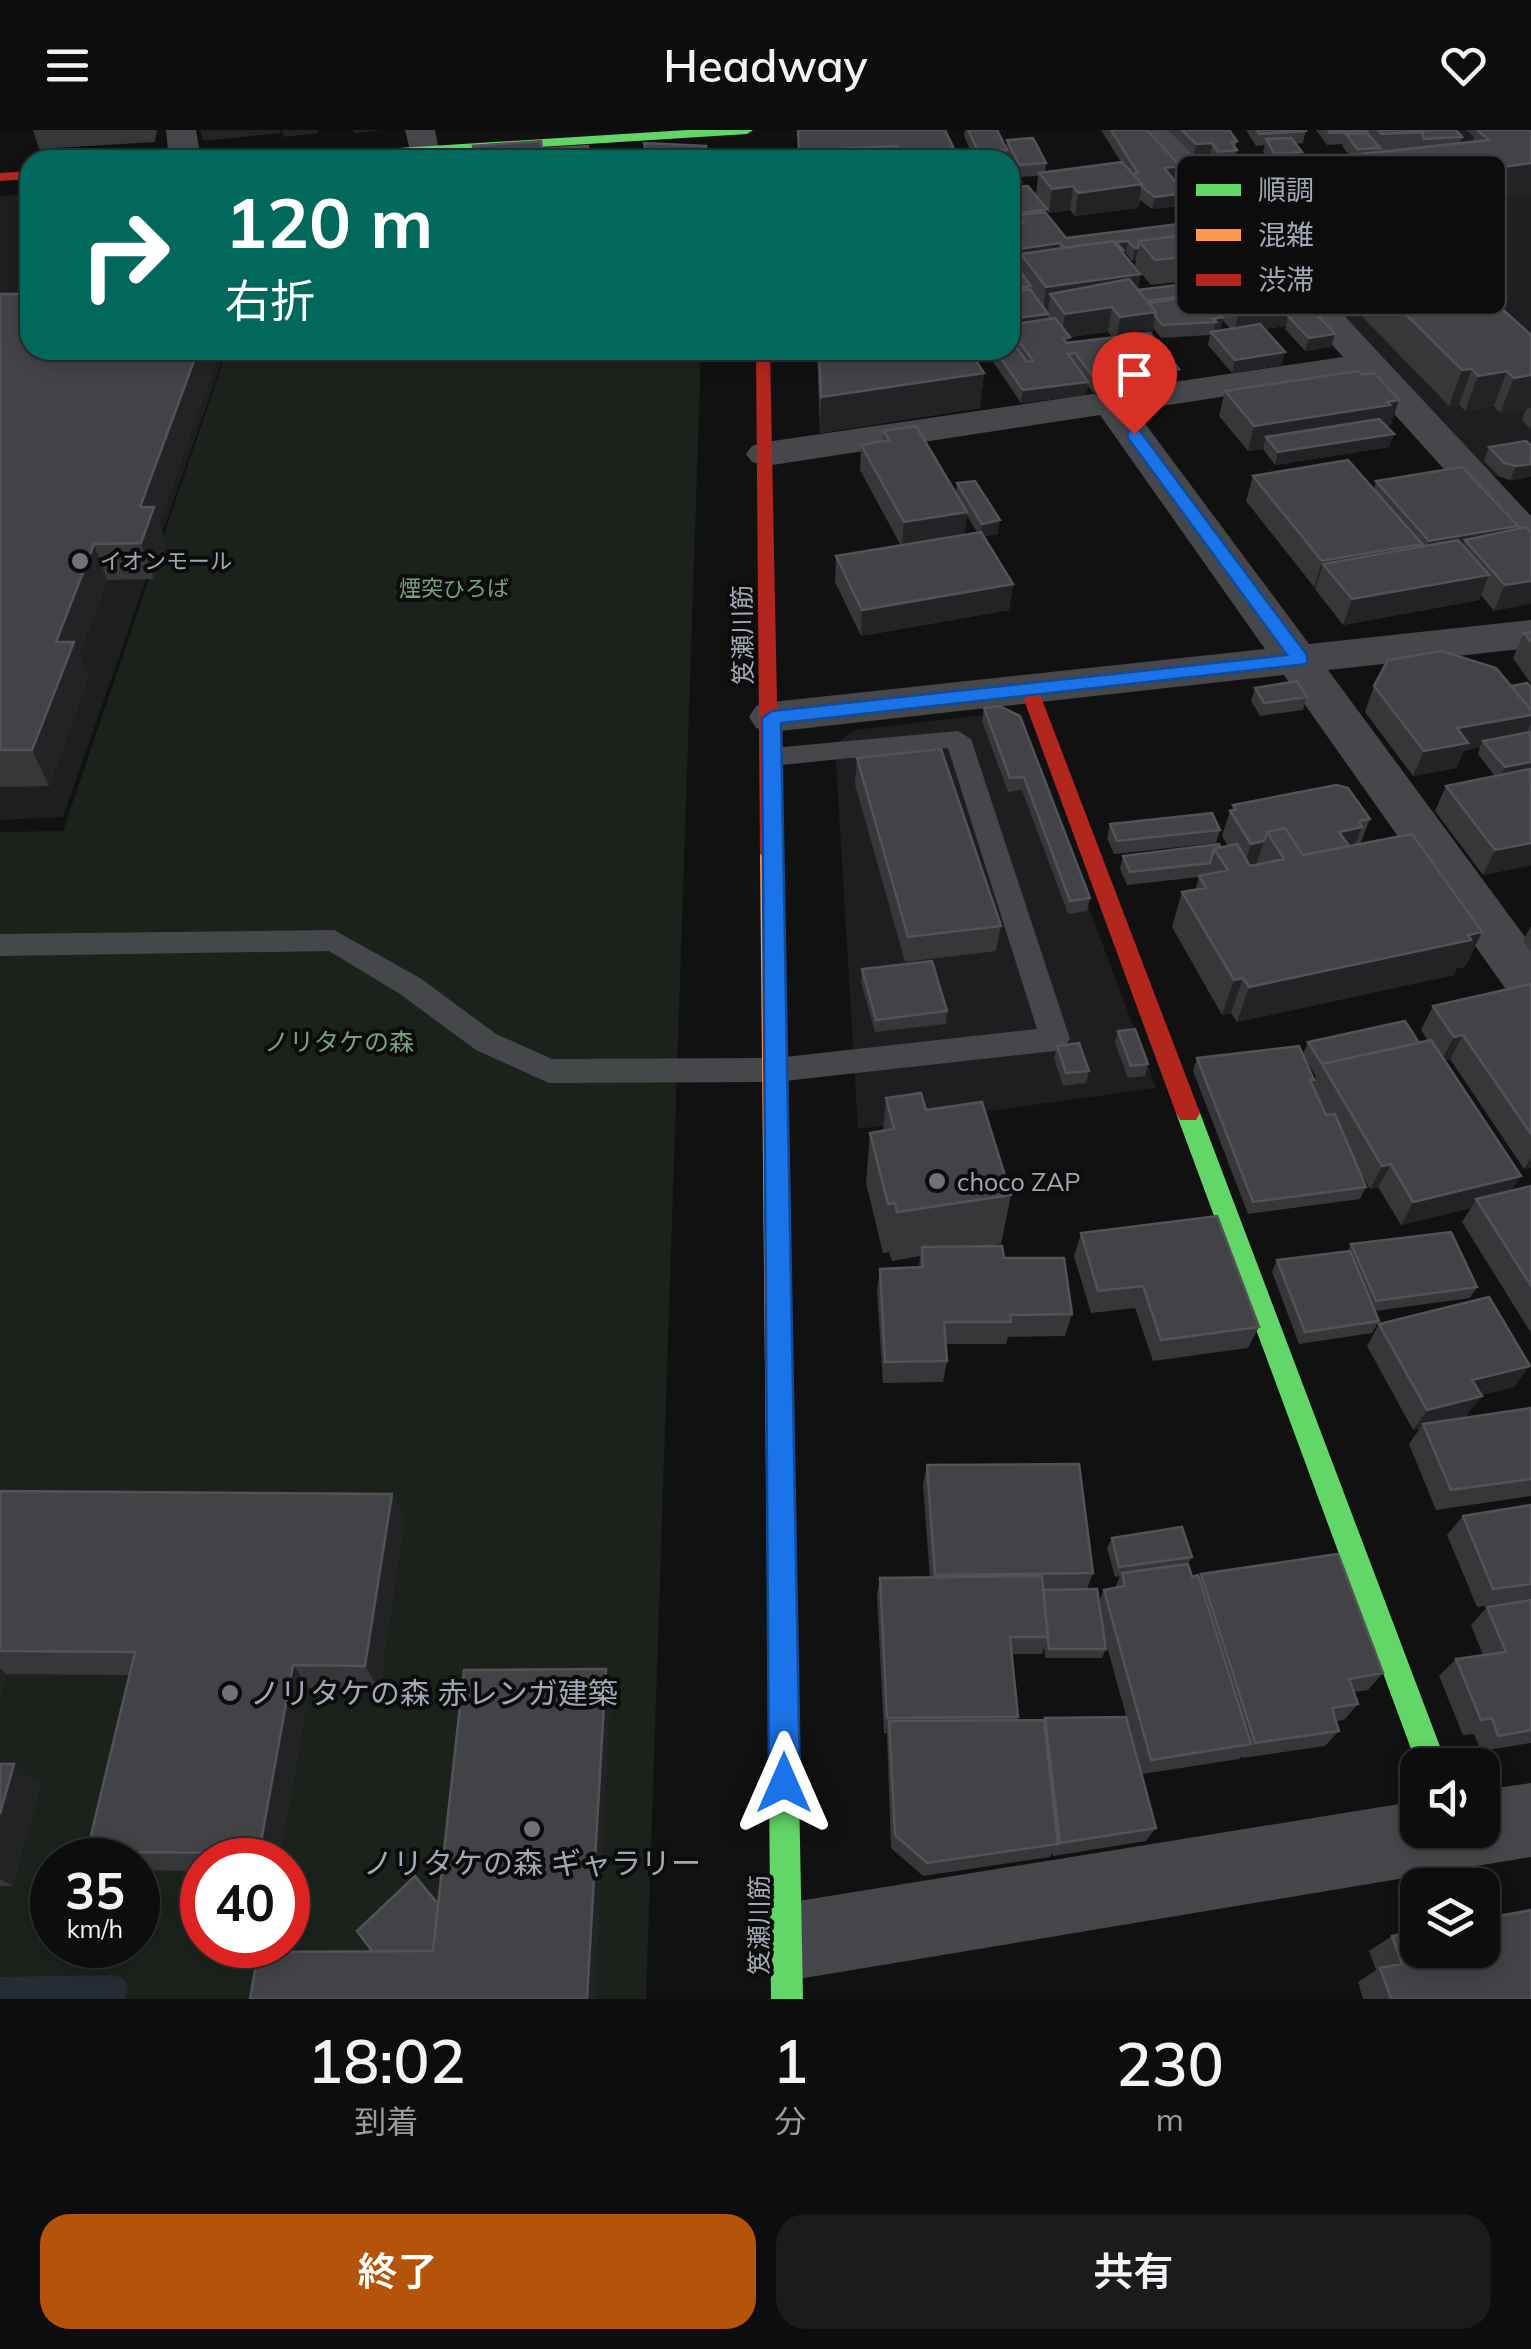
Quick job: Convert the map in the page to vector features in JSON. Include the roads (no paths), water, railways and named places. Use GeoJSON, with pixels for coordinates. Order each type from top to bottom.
{"type":"FeatureCollection","features":[{"type":"Feature","properties":{"kind":"street"},"geometry":{"type":"LineString","coordinates":[[1154,130],[1177,155]]}},
{"type":"Feature","properties":{"kind":"street"},"geometry":{"type":"LineString","coordinates":[[346,150],[421,140],[755,135]]}},
{"type":"Feature","properties":{"kind":"street"},"geometry":{"type":"LineString","coordinates":[[1324,315],[1531,540]]}},
{"type":"Feature","properties":{"kind":"street","name":"笈瀬川筋"},"geometry":{"type":"LineString","coordinates":[[763,360],[772,737],[786,1970]]}},
{"type":"Feature","properties":{"kind":"street"},"geometry":{"type":"LineString","coordinates":[[766,454],[1369,364]]}},
{"type":"Feature","properties":{"kind":"street"},"geometry":{"type":"LineString","coordinates":[[1110,402],[1531,984]]}},
{"type":"Feature","properties":{"kind":"street"},"geometry":{"type":"LineString","coordinates":[[1490,495],[1531,488]]}},
{"type":"Feature","properties":{"kind":"street"},"geometry":{"type":"LineString","coordinates":[[772,737],[1028,689],[1531,634]]}},
{"type":"Feature","properties":{"kind":"street"},"geometry":{"type":"LineString","coordinates":[[1028,689],[1433,1748]]}},
{"type":"Feature","properties":{"kind":"street"},"geometry":{"type":"LineString","coordinates":[[1500,1819],[1531,1820]]}},
{"type":"Feature","properties":{"kind":"street"},"geometry":{"type":"LineString","coordinates":[[786,1970],[1400,1830]]}},
{"type":"Feature","properties":{"kind":"lane"},"geometry":{"type":"LineString","coordinates":[[0,945],[334,940],[410,986],[486,1042],[548,1071],[776,1070],[1055,1039],[958,738],[772,737]]}},
{"type":"Feature","properties":{"kind":"waterway"},"geometry":{"type":"LineString","coordinates":[[0,1991],[114,1989]]}},
{"type":"Feature","properties":{"kind":"place","name":"イオンモール"},"geometry":{"type":"Point","coordinates":[80,561]}},
{"type":"Feature","properties":{"kind":"place","name":"choco ZAP"},"geometry":{"type":"Point","coordinates":[937,1181]}},
{"type":"Feature","properties":{"kind":"place","name":"ノリタケの森 赤レンガ建築"},"geometry":{"type":"Point","coordinates":[230,1693]}},
{"type":"Feature","properties":{"kind":"place","name":"ノリタケの森 ギャラリー"},"geometry":{"type":"Point","coordinates":[532,1829]}},
{"type":"Feature","properties":{"kind":"park label","name":"煙突ひろば"},"geometry":{"type":"Point","coordinates":[454,588]}},
{"type":"Feature","properties":{"kind":"park label","name":"ノリタケの森"},"geometry":{"type":"Point","coordinates":[339,1041]}}]}
